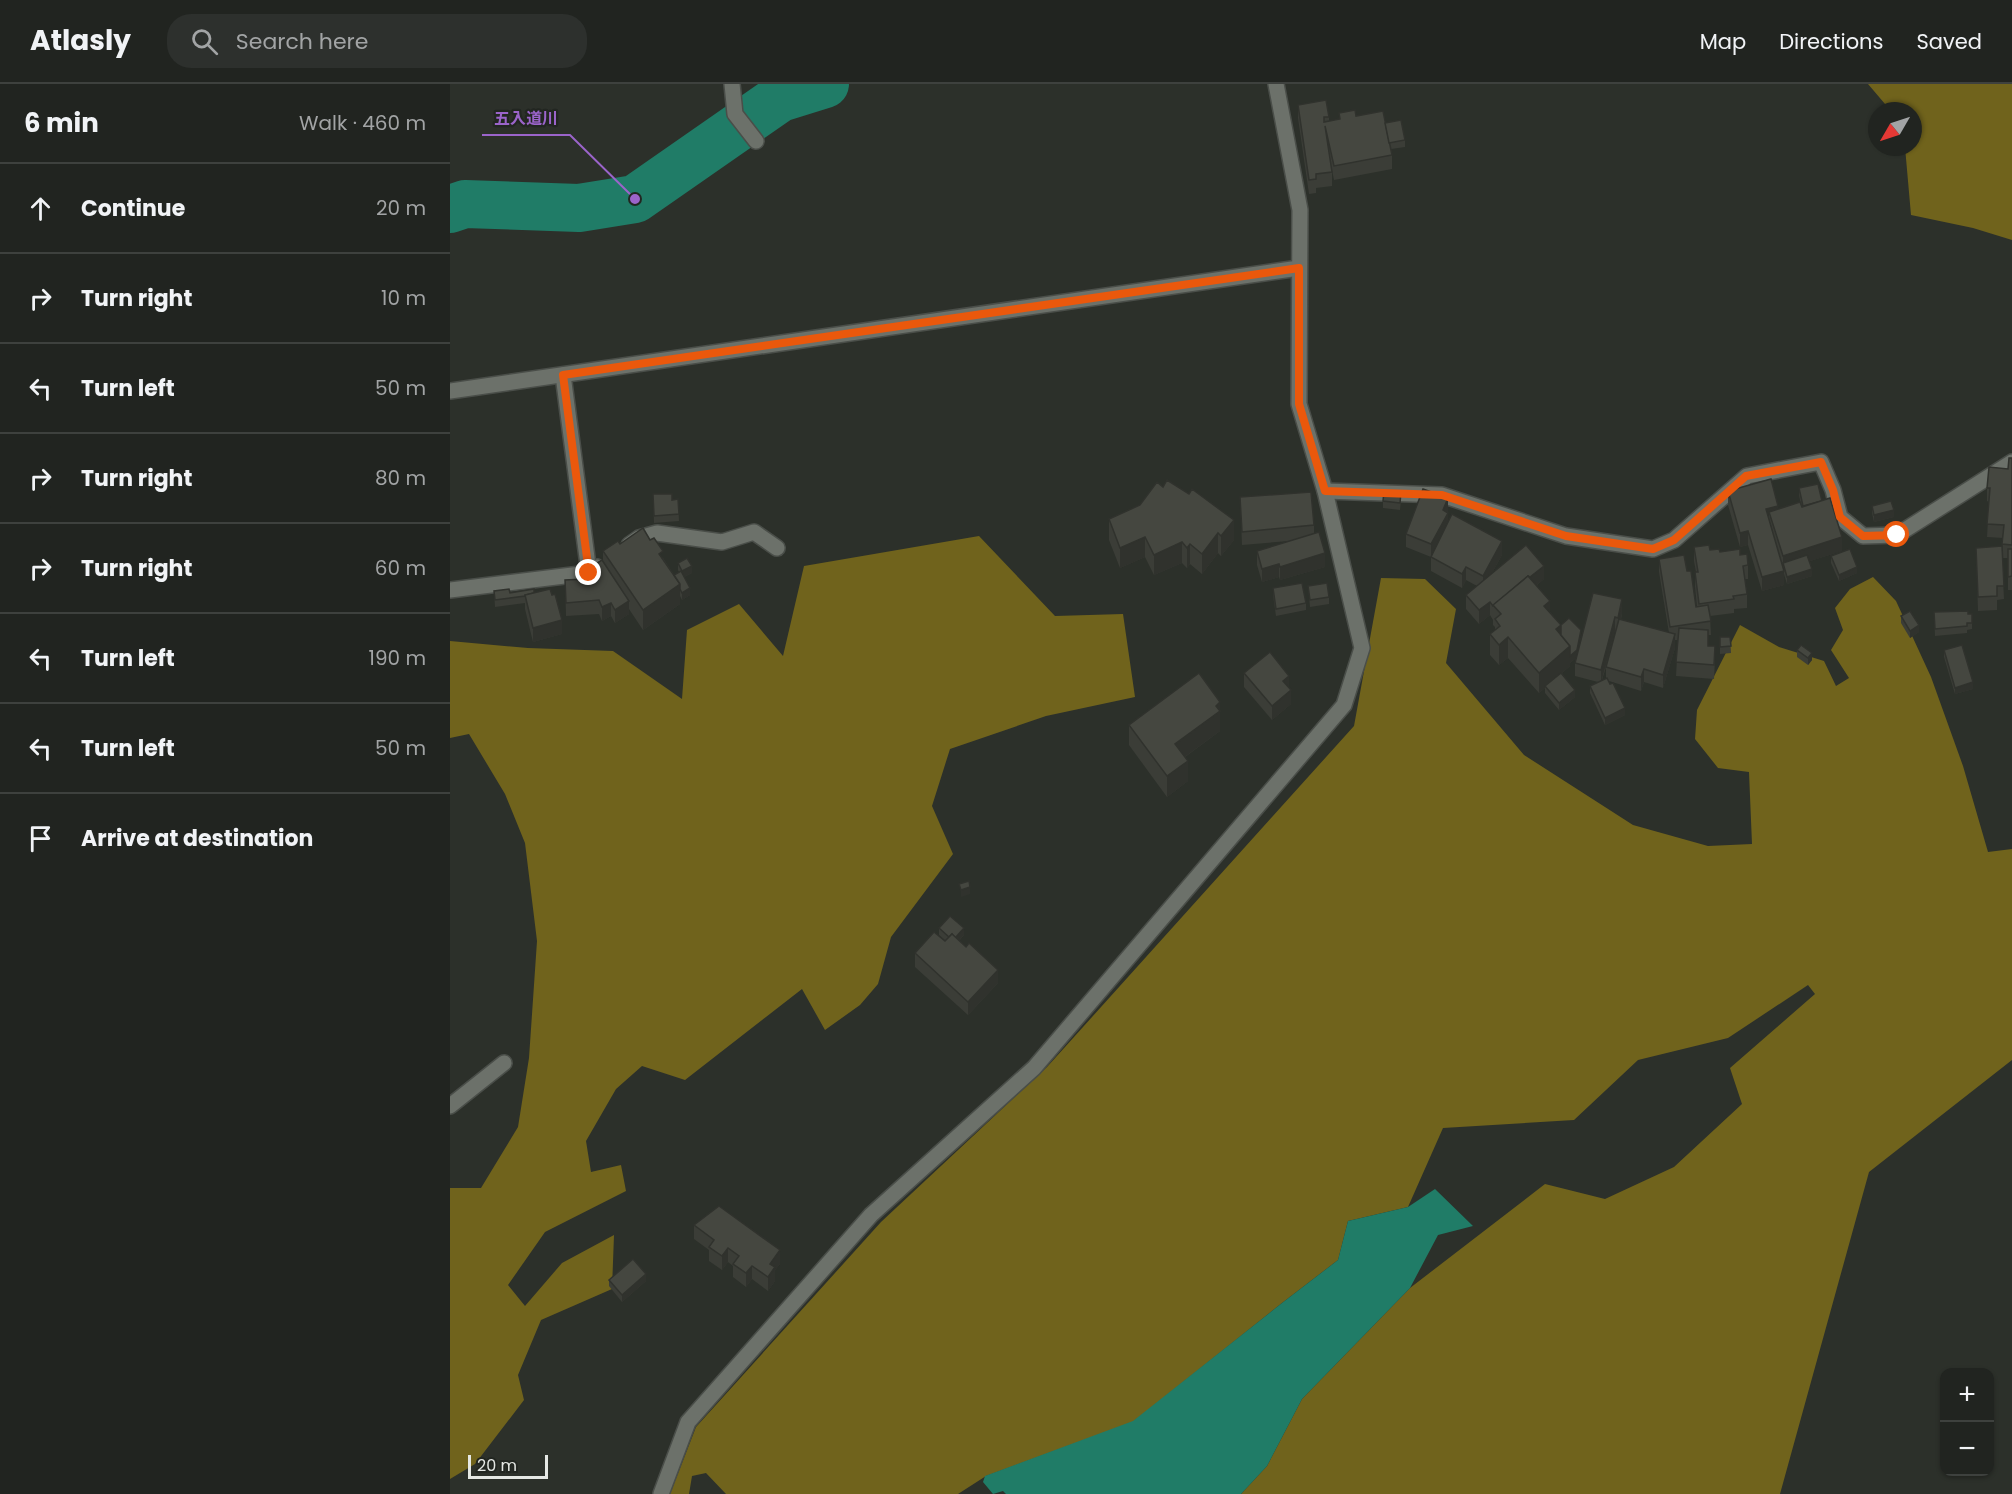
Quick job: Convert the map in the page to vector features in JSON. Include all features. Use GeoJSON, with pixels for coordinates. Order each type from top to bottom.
{"type":"FeatureCollection","features":[{"type":"Feature","properties":{"kind":"street"},"geometry":{"type":"LineString","coordinates":[[732,84],[735,114],[756,141]]}},
{"type":"Feature","properties":{"kind":"street"},"geometry":{"type":"LineString","coordinates":[[661,1494],[688,1422],[871,1215],[1034,1068],[1344,705],[1362,648],[1325,491],[1299,404],[1300,210],[1276,84]]}},
{"type":"Feature","properties":{"kind":"street"},"geometry":{"type":"LineString","coordinates":[[450,391],[1299,268]]}},
{"type":"Feature","properties":{"kind":"street"},"geometry":{"type":"LineString","coordinates":[[563,375],[589,573]]}},
{"type":"Feature","properties":{"kind":"street"},"geometry":{"type":"LineString","coordinates":[[1325,491],[1442,495],[1566,536],[1653,549],[1674,540],[1746,476],[1821,462],[1833,490],[1840,517],[1863,536],[1897,535],[2012,462]]}},
{"type":"Feature","properties":{"kind":"street"},"geometry":{"type":"LineString","coordinates":[[450,590],[589,573],[639,538],[657,533],[722,542],[754,532],[777,548]]}},
{"type":"Feature","properties":{"kind":"street"},"geometry":{"type":"LineString","coordinates":[[450,1106],[504,1063]]}},
{"type":"Feature","properties":{"kind":"shaded area"},"geometry":{"type":"Polygon","coordinates":[[[1868,84],[2012,84],[2012,240],[1973,228],[1911,215],[1906,156],[1922,156],[1922,102],[1883,102],[1868,84]]]}},
{"type":"Feature","properties":{"kind":"shaded area"},"geometry":{"type":"Polygon","coordinates":[[[979,536],[1055,616],[1123,614],[1135,697],[1046,716],[950,749],[932,806],[953,854],[891,937],[878,984],[860,1005],[825,1030],[802,989],[685,1080],[642,1066],[616,1089],[586,1141],[591,1172],[621,1165],[626,1191],[545,1232],[508,1285],[525,1306],[562,1263],[614,1235],[612,1289],[541,1320],[518,1375],[524,1400],[475,1464],[450,1479],[450,1188],[481,1188],[518,1127],[529,1058],[537,941],[525,843],[505,794],[469,734],[450,738],[450,641],[528,648],[613,651],[682,699],[687,630],[739,604],[783,656],[804,566],[979,536]]]}},
{"type":"Feature","properties":{"kind":"shaded area"},"geometry":{"type":"Polygon","coordinates":[[[1873,577],[1896,601],[1931,677],[1963,766],[1988,852],[2012,849],[2012,1060],[1869,1172],[1780,1494],[1241,1494],[1267,1466],[1302,1399],[1410,1288],[1545,1184],[1605,1199],[1674,1167],[1742,1104],[1730,1068],[1815,994],[1808,985],[1728,1038],[1638,1060],[1574,1120],[1443,1128],[1408,1207],[1348,1221],[1338,1260],[1133,1422],[986,1476],[958,1494],[726,1494],[706,1473],[692,1476],[689,1494],[670,1494],[696,1427],[881,1222],[1047,1067],[1354,726],[1381,578],[1425,579],[1456,609],[1446,663],[1524,755],[1633,825],[1708,846],[1752,844],[1749,772],[1718,768],[1695,739],[1697,710],[1740,625],[1779,647],[1824,661],[1836,686],[1849,678],[1831,650],[1843,630],[1835,608],[1850,589],[1873,577]]]}},
{"type":"Feature","properties":{"kind":"shaded area"},"geometry":{"type":"Polygon","coordinates":[[[1435,1189],[1473,1226],[1438,1235],[1410,1288],[1302,1399],[1267,1466],[1241,1494],[1006,1494],[1003,1491],[993,1494],[983,1482],[985,1476],[1133,1421],[1338,1260],[1348,1221],[1408,1207],[1435,1189]]]}},
{"type":"Feature","properties":{"kind":"building"},"geometry":{"type":"Polygon","coordinates":[[[1326,100],[1329,117],[1324,117],[1324,122],[1340,119],[1339,113],[1355,110],[1356,116],[1383,111],[1392,155],[1334,166],[1325,126],[1332,172],[1316,174],[1316,179],[1309,180],[1298,105],[1326,100]]]}},
{"type":"Feature","properties":{"kind":"building"},"geometry":{"type":"Polygon","coordinates":[[[1401,120],[1405,140],[1389,143],[1385,123],[1401,120]]]}},
{"type":"Feature","properties":{"kind":"building"},"geometry":{"type":"Polygon","coordinates":[[[2009,458],[2012,458],[2012,545],[2002,544],[2004,525],[1987,524],[1989,467],[2008,469],[2009,458]]]}},
{"type":"Feature","properties":{"kind":"building"},"geometry":{"type":"Polygon","coordinates":[[[1771,479],[1778,506],[1766,509],[1784,571],[1762,577],[1748,531],[1740,533],[1728,491],[1771,479]]]}},
{"type":"Feature","properties":{"kind":"building"},"geometry":{"type":"Polygon","coordinates":[[[1167,480],[1189,494],[1192,489],[1234,520],[1221,536],[1218,533],[1202,554],[1190,544],[1187,548],[1182,542],[1154,555],[1145,537],[1120,548],[1109,519],[1140,505],[1157,482],[1163,487],[1167,480]]]}},
{"type":"Feature","properties":{"kind":"building"},"geometry":{"type":"Polygon","coordinates":[[[1818,484],[1822,501],[1803,506],[1799,488],[1818,484]]]}},
{"type":"Feature","properties":{"kind":"building"},"geometry":{"type":"Polygon","coordinates":[[[1423,489],[1448,498],[1443,510],[1448,513],[1431,544],[1406,534],[1423,489]]]}},
{"type":"Feature","properties":{"kind":"building"},"geometry":{"type":"Polygon","coordinates":[[[1384,491],[1401,492],[1400,503],[1383,501],[1384,491]]]}},
{"type":"Feature","properties":{"kind":"building"},"geometry":{"type":"Polygon","coordinates":[[[1311,492],[1314,525],[1242,532],[1240,497],[1311,492]]]}},
{"type":"Feature","properties":{"kind":"building"},"geometry":{"type":"Polygon","coordinates":[[[653,494],[672,494],[672,500],[678,499],[679,514],[654,516],[653,494]]]}},
{"type":"Feature","properties":{"kind":"building"},"geometry":{"type":"Polygon","coordinates":[[[1830,498],[1842,537],[1783,556],[1769,512],[1800,502],[1802,507],[1830,498]]]}},
{"type":"Feature","properties":{"kind":"building"},"geometry":{"type":"Polygon","coordinates":[[[1891,501],[1894,510],[1874,515],[1872,506],[1891,501]]]}},
{"type":"Feature","properties":{"kind":"building"},"geometry":{"type":"Polygon","coordinates":[[[1452,514],[1502,541],[1483,576],[1466,567],[1462,574],[1431,557],[1452,514]]]}},
{"type":"Feature","properties":{"kind":"building"},"geometry":{"type":"Polygon","coordinates":[[[643,528],[650,540],[654,538],[663,551],[659,554],[680,584],[643,610],[603,551],[618,541],[620,544],[643,528]]]}},
{"type":"Feature","properties":{"kind":"building"},"geometry":{"type":"Polygon","coordinates":[[[1319,532],[1325,553],[1280,567],[1279,564],[1262,569],[1257,551],[1319,532]]]}},
{"type":"Feature","properties":{"kind":"building"},"geometry":{"type":"Polygon","coordinates":[[[1526,545],[1544,566],[1530,577],[1528,576],[1493,606],[1490,602],[1479,610],[1466,595],[1526,545]]]}},
{"type":"Feature","properties":{"kind":"building"},"geometry":{"type":"Polygon","coordinates":[[[1709,545],[1710,550],[1719,549],[1720,552],[1740,549],[1740,555],[1747,554],[1748,565],[1743,566],[1747,594],[1733,596],[1734,599],[1699,604],[1695,572],[1698,572],[1694,547],[1709,545]]]}},
{"type":"Feature","properties":{"kind":"building"},"geometry":{"type":"Polygon","coordinates":[[[2002,546],[2004,586],[1997,586],[1997,596],[1978,597],[1976,548],[2002,546]]]}},
{"type":"Feature","properties":{"kind":"building"},"geometry":{"type":"Polygon","coordinates":[[[1850,549],[1857,567],[1839,575],[1831,556],[1850,549]]]}},
{"type":"Feature","properties":{"kind":"building"},"geometry":{"type":"Polygon","coordinates":[[[2008,549],[2012,549],[2012,576],[2008,577],[2008,549]]]}},
{"type":"Feature","properties":{"kind":"building"},"geometry":{"type":"Polygon","coordinates":[[[1684,555],[1687,571],[1691,571],[1696,607],[1708,605],[1711,621],[1670,627],[1659,559],[1684,555]]]}},
{"type":"Feature","properties":{"kind":"building"},"geometry":{"type":"Polygon","coordinates":[[[1807,555],[1812,569],[1787,577],[1783,563],[1807,555]]]}},
{"type":"Feature","properties":{"kind":"building"},"geometry":{"type":"Polygon","coordinates":[[[687,558],[692,566],[682,571],[678,563],[687,558]]]}},
{"type":"Feature","properties":{"kind":"building"},"geometry":{"type":"Polygon","coordinates":[[[602,560],[629,601],[615,610],[611,603],[602,607],[599,600],[566,603],[565,580],[585,579],[581,573],[602,560]]]}},
{"type":"Feature","properties":{"kind":"building"},"geometry":{"type":"Polygon","coordinates":[[[681,571],[690,588],[682,593],[680,584],[674,575],[681,571]]]}},
{"type":"Feature","properties":{"kind":"building"},"geometry":{"type":"Polygon","coordinates":[[[1528,576],[1550,601],[1544,606],[1561,625],[1556,629],[1570,646],[1539,673],[1508,637],[1499,645],[1490,634],[1500,626],[1495,619],[1501,614],[1493,605],[1528,576]]]}},
{"type":"Feature","properties":{"kind":"building"},"geometry":{"type":"Polygon","coordinates":[[[1302,583],[1306,603],[1276,609],[1273,588],[1302,583]]]}},
{"type":"Feature","properties":{"kind":"building"},"geometry":{"type":"Polygon","coordinates":[[[1327,583],[1329,597],[1310,600],[1308,586],[1327,583]]]}},
{"type":"Feature","properties":{"kind":"building"},"geometry":{"type":"Polygon","coordinates":[[[509,589],[510,593],[534,589],[534,593],[495,600],[494,591],[509,589]]]}},
{"type":"Feature","properties":{"kind":"building"},"geometry":{"type":"Polygon","coordinates":[[[550,589],[552,595],[555,594],[562,620],[533,628],[525,595],[550,589]]]}},
{"type":"Feature","properties":{"kind":"building"},"geometry":{"type":"Polygon","coordinates":[[[1593,593],[1622,599],[1601,670],[1575,663],[1593,593]]]}},
{"type":"Feature","properties":{"kind":"building"},"geometry":{"type":"Polygon","coordinates":[[[1910,611],[1919,625],[1910,631],[1901,616],[1910,611]]]}},
{"type":"Feature","properties":{"kind":"building"},"geometry":{"type":"Polygon","coordinates":[[[1968,611],[1968,614],[1972,614],[1972,623],[1967,623],[1967,626],[1935,629],[1934,612],[1968,611]]]}},
{"type":"Feature","properties":{"kind":"building"},"geometry":{"type":"Polygon","coordinates":[[[1569,618],[1581,630],[1577,650],[1570,656],[1570,646],[1561,635],[1561,625],[1569,618]]]}},
{"type":"Feature","properties":{"kind":"building"},"geometry":{"type":"Polygon","coordinates":[[[1619,619],[1675,634],[1663,675],[1644,669],[1641,677],[1606,667],[1619,619]]]}},
{"type":"Feature","properties":{"kind":"building"},"geometry":{"type":"Polygon","coordinates":[[[1679,628],[1708,630],[1708,646],[1715,646],[1714,665],[1676,662],[1679,628]]]}},
{"type":"Feature","properties":{"kind":"building"},"geometry":{"type":"Polygon","coordinates":[[[1720,637],[1730,637],[1731,646],[1720,647],[1720,637]]]}},
{"type":"Feature","properties":{"kind":"building"},"geometry":{"type":"Polygon","coordinates":[[[1801,645],[1812,653],[1808,658],[1797,650],[1801,645]]]}},
{"type":"Feature","properties":{"kind":"building"},"geometry":{"type":"Polygon","coordinates":[[[1962,645],[1973,682],[1955,688],[1944,650],[1962,645]]]}},
{"type":"Feature","properties":{"kind":"building"},"geometry":{"type":"Polygon","coordinates":[[[1270,652],[1289,676],[1283,681],[1291,690],[1272,706],[1244,673],[1270,652]]]}},
{"type":"Feature","properties":{"kind":"building"},"geometry":{"type":"Polygon","coordinates":[[[1199,673],[1220,702],[1216,706],[1220,711],[1175,744],[1188,761],[1167,776],[1129,725],[1199,673]]]}},
{"type":"Feature","properties":{"kind":"building"},"geometry":{"type":"Polygon","coordinates":[[[1561,673],[1575,690],[1559,703],[1545,686],[1561,673]]]}},
{"type":"Feature","properties":{"kind":"building"},"geometry":{"type":"Polygon","coordinates":[[[1607,678],[1610,684],[1613,683],[1625,708],[1605,718],[1590,686],[1607,678]]]}},
{"type":"Feature","properties":{"kind":"building"},"geometry":{"type":"Polygon","coordinates":[[[969,881],[970,887],[961,890],[959,884],[969,881]]]}},
{"type":"Feature","properties":{"kind":"building"},"geometry":{"type":"Polygon","coordinates":[[[950,916],[964,928],[955,938],[952,934],[949,937],[939,928],[950,916]]]}},
{"type":"Feature","properties":{"kind":"building"},"geometry":{"type":"Polygon","coordinates":[[[934,932],[945,941],[952,934],[966,947],[969,943],[998,970],[968,1002],[915,953],[934,932]]]}},
{"type":"Feature","properties":{"kind":"building"},"geometry":{"type":"Polygon","coordinates":[[[719,1206],[780,1250],[770,1264],[775,1267],[768,1277],[752,1266],[746,1273],[733,1264],[739,1256],[728,1248],[722,1256],[709,1247],[714,1240],[694,1225],[719,1206]]]}},
{"type":"Feature","properties":{"kind":"building"},"geometry":{"type":"Polygon","coordinates":[[[633,1259],[646,1274],[622,1295],[609,1280],[633,1259]]]}},
{"type":"Feature","properties":{"kind":"waterway"},"geometry":{"type":"LineString","coordinates":[[450,209],[465,204],[579,208],[635,199],[780,98],[825,84]]}},
{"type":"Feature","properties":{"kind":"place","name":"五入道川"},"geometry":{"type":"Point","coordinates":[635,199]}},
{"type":"Feature","properties":{"kind":"route"},"geometry":{"type":"LineString","coordinates":[[589,573],[563,375],[1299,268],[1299,404],[1325,491],[1442,495],[1566,536],[1653,549],[1674,540],[1746,476],[1821,462],[1833,490],[1840,517],[1863,536],[1897,535]]}}]}
